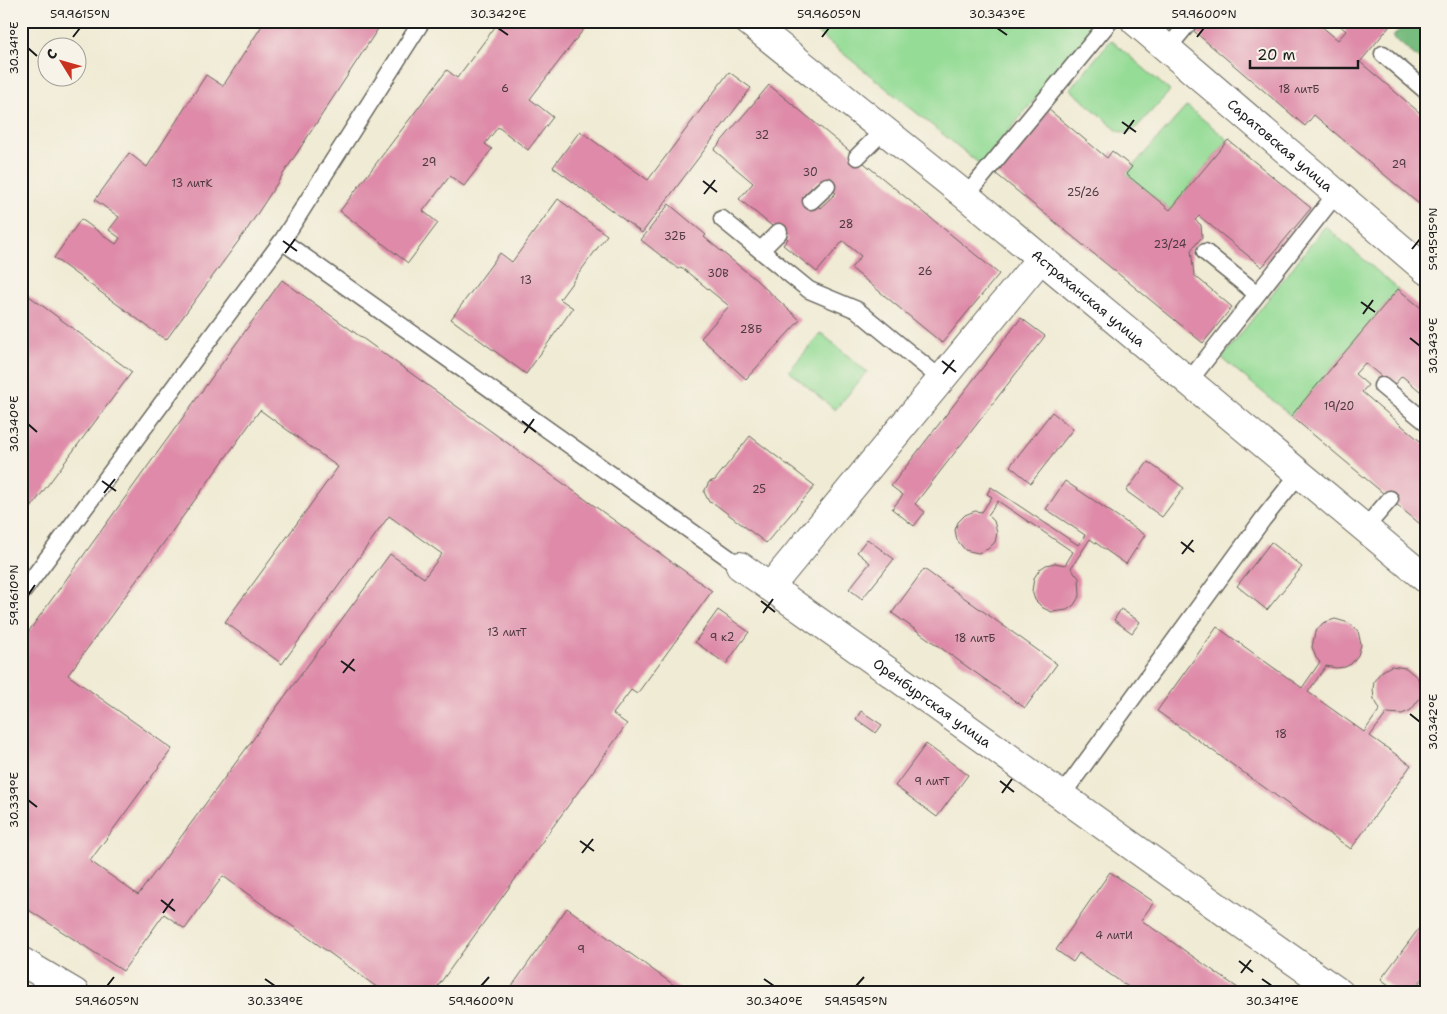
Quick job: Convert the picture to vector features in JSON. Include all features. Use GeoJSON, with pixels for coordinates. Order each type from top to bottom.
{"type":"FeatureCollection","features":[{"type":"Feature","properties":{"kind":"street","name":"Астраханская улица"},"geometry":{"type":"LineString","coordinates":[[748,21],[966,196],[1426,579]]}},
{"type":"Feature","properties":{"kind":"street","name":"Саратовская улица"},"geometry":{"type":"LineString","coordinates":[[1135,21],[1426,270]]}},
{"type":"Feature","properties":{"kind":"street"},"geometry":{"type":"LineString","coordinates":[[770,587],[1040,258]]}},
{"type":"Feature","properties":{"kind":"street","name":"Оренбургская улица"},"geometry":{"type":"LineString","coordinates":[[740,566],[1239,923],[1340,993]]}},
{"type":"Feature","properties":{"kind":"street"},"geometry":{"type":"LineString","coordinates":[[21,961],[75,993]]}},
{"type":"Feature","properties":{"kind":"lane"},"geometry":{"type":"LineString","coordinates":[[21,594],[282,241],[422,21]]}},
{"type":"Feature","properties":{"kind":"lane"},"geometry":{"type":"LineString","coordinates":[[966,196],[1110,21]]}},
{"type":"Feature","properties":{"kind":"lane"},"geometry":{"type":"LineString","coordinates":[[1167,49],[1187,25]]}},
{"type":"Feature","properties":{"kind":"lane"},"geometry":{"type":"LineString","coordinates":[[1383,54],[1426,90]]}},
{"type":"Feature","properties":{"kind":"lane"},"geometry":{"type":"LineString","coordinates":[[857,156],[884,130]]}},
{"type":"Feature","properties":{"kind":"lane"},"geometry":{"type":"LineString","coordinates":[[811,201],[827,186]]}},
{"type":"Feature","properties":{"kind":"lane"},"geometry":{"type":"LineString","coordinates":[[1189,381],[1336,194]]}},
{"type":"Feature","properties":{"kind":"lane"},"geometry":{"type":"LineString","coordinates":[[722,219],[809,290],[857,310],[941,379]]}},
{"type":"Feature","properties":{"kind":"lane"},"geometry":{"type":"LineString","coordinates":[[761,250],[779,232]]}},
{"type":"Feature","properties":{"kind":"lane","name":"Оренбургская улица"},"geometry":{"type":"LineString","coordinates":[[282,241],[740,566]]}},
{"type":"Feature","properties":{"kind":"lane"},"geometry":{"type":"LineString","coordinates":[[1205,252],[1257,294]]}},
{"type":"Feature","properties":{"kind":"lane"},"geometry":{"type":"LineString","coordinates":[[1382,386],[1426,422]]}},
{"type":"Feature","properties":{"kind":"lane"},"geometry":{"type":"LineString","coordinates":[[1062,796],[1262,519],[1300,474]]}},
{"type":"Feature","properties":{"kind":"lane"},"geometry":{"type":"LineString","coordinates":[[1365,528],[1390,499]]}},
{"type":"Feature","properties":{"kind":"green space"},"geometry":{"type":"Polygon","coordinates":[[[803,21],[1099,21],[981,165],[803,21]]]}},
{"type":"Feature","properties":{"kind":"green space"},"geometry":{"type":"Polygon","coordinates":[[[1407,21],[1426,21],[1426,65],[1393,37],[1407,21]]]}},
{"type":"Feature","properties":{"kind":"green space"},"geometry":{"type":"Polygon","coordinates":[[[1111,40],[1170,91],[1134,130],[1126,133],[1118,131],[1070,89],[1111,40]]]}},
{"type":"Feature","properties":{"kind":"green space"},"geometry":{"type":"Polygon","coordinates":[[[1187,106],[1228,140],[1170,210],[1126,174],[1187,106]]]}},
{"type":"Feature","properties":{"kind":"green space"},"geometry":{"type":"Polygon","coordinates":[[[1325,226],[1398,289],[1291,416],[1222,358],[1325,226]]]}},
{"type":"Feature","properties":{"kind":"green space"},"geometry":{"type":"Polygon","coordinates":[[[821,333],[867,372],[835,410],[789,371],[821,333]]]}},
{"type":"Feature","properties":{"kind":"building"},"geometry":{"type":"Polygon","coordinates":[[[265,21],[383,21],[248,228],[166,340],[54,258],[81,219],[116,244],[120,238],[109,230],[119,217],[95,200],[129,153],[147,167],[206,75],[223,86],[265,21]]]}},
{"type":"Feature","properties":{"kind":"building"},"geometry":{"type":"Polygon","coordinates":[[[497,21],[590,21],[530,99],[553,117],[528,150],[498,127],[485,144],[492,149],[464,186],[450,176],[423,211],[438,223],[408,263],[340,211],[447,70],[457,78],[498,23],[497,21]]]}},
{"type":"Feature","properties":{"kind":"building"},"geometry":{"type":"Polygon","coordinates":[[[1182,21],[1315,21],[1338,40],[1346,31],[1335,21],[1394,21],[1360,62],[1426,118],[1426,210],[1314,115],[1305,126],[1182,21]]]}},
{"type":"Feature","properties":{"kind":"building"},"geometry":{"type":"Polygon","coordinates":[[[729,72],[751,88],[642,233],[553,167],[580,131],[648,180],[729,72]]]}},
{"type":"Feature","properties":{"kind":"building"},"geometry":{"type":"Polygon","coordinates":[[[769,85],[999,274],[942,343],[851,268],[861,256],[843,241],[817,272],[783,245],[788,239],[739,199],[753,183],[714,150],[769,85]],[[820,180],[804,195],[820,208],[836,193],[820,180]]]}},
{"type":"Feature","properties":{"kind":"building"},"geometry":{"type":"Polygon","coordinates":[[[1048,109],[1107,158],[1112,151],[1132,167],[1126,174],[1170,210],[1228,140],[1311,208],[1262,267],[1199,216],[1195,220],[1201,225],[1202,237],[1191,250],[1194,275],[1232,307],[1203,343],[995,173],[1048,109]]]}},
{"type":"Feature","properties":{"kind":"building"},"geometry":{"type":"Polygon","coordinates":[[[558,199],[607,235],[560,299],[573,308],[526,374],[451,319],[500,253],[512,262],[558,199]]]}},
{"type":"Feature","properties":{"kind":"building"},"geometry":{"type":"Polygon","coordinates":[[[669,204],[706,235],[704,237],[755,279],[800,320],[746,379],[701,338],[729,306],[681,267],[678,269],[641,240],[669,204]]]}},
{"type":"Feature","properties":{"kind":"building"},"geometry":{"type":"Polygon","coordinates":[[[282,280],[712,591],[637,694],[631,690],[613,714],[627,724],[433,993],[385,993],[223,876],[185,929],[164,914],[123,971],[21,905],[21,642],[282,280]],[[260,410],[68,675],[172,749],[90,861],[138,895],[390,554],[424,578],[442,554],[389,516],[282,664],[225,622],[338,467],[260,410]]]}},
{"type":"Feature","properties":{"kind":"building"},"geometry":{"type":"Polygon","coordinates":[[[1398,289],[1426,312],[1426,396],[1402,376],[1393,386],[1365,363],[1355,374],[1368,385],[1362,392],[1426,446],[1426,529],[1291,416],[1398,289]]]}},
{"type":"Feature","properties":{"kind":"building"},"geometry":{"type":"Polygon","coordinates":[[[21,290],[132,372],[21,521],[21,290]]]}},
{"type":"Feature","properties":{"kind":"building"},"geometry":{"type":"Polygon","coordinates":[[[1021,318],[1045,336],[915,504],[925,512],[914,526],[892,509],[903,495],[891,486],[1021,318]]]}},
{"type":"Feature","properties":{"kind":"building"},"geometry":{"type":"Polygon","coordinates":[[[1052,412],[1073,429],[1031,483],[1010,466],[1052,412]]]}},
{"type":"Feature","properties":{"kind":"building"},"geometry":{"type":"Polygon","coordinates":[[[750,436],[815,486],[766,543],[715,504],[709,502],[704,492],[709,482],[715,480],[750,436]]]}},
{"type":"Feature","properties":{"kind":"building"},"geometry":{"type":"Polygon","coordinates":[[[1148,462],[1184,488],[1162,517],[1126,491],[1148,462]]]}},
{"type":"Feature","properties":{"kind":"building"},"geometry":{"type":"Polygon","coordinates":[[[1065,481],[1145,535],[1126,564],[1090,539],[1071,568],[1079,578],[1080,595],[1074,605],[1067,610],[1052,612],[1043,608],[1035,600],[1032,591],[1034,578],[1040,569],[1046,565],[1055,563],[1065,565],[1073,552],[998,501],[988,515],[994,521],[997,533],[995,542],[988,549],[978,553],[965,550],[957,540],[955,530],[958,522],[965,515],[975,511],[982,512],[992,497],[987,494],[991,487],[1078,545],[1085,535],[1046,509],[1065,481]]]}},
{"type":"Feature","properties":{"kind":"building"},"geometry":{"type":"Polygon","coordinates":[[[867,539],[894,559],[862,599],[849,589],[870,563],[857,552],[867,539]]]}},
{"type":"Feature","properties":{"kind":"building"},"geometry":{"type":"Polygon","coordinates":[[[1271,542],[1302,567],[1267,610],[1237,586],[1271,542]]]}},
{"type":"Feature","properties":{"kind":"building"},"geometry":{"type":"Polygon","coordinates":[[[924,569],[1057,664],[1025,708],[892,613],[924,569]]]}},
{"type":"Feature","properties":{"kind":"building"},"geometry":{"type":"Polygon","coordinates":[[[1121,609],[1140,622],[1132,633],[1114,620],[1121,609]]]}},
{"type":"Feature","properties":{"kind":"building"},"geometry":{"type":"Polygon","coordinates":[[[718,610],[749,632],[726,664],[695,642],[718,610]]]}},
{"type":"Feature","properties":{"kind":"building"},"geometry":{"type":"Polygon","coordinates":[[[1335,619],[1349,623],[1358,631],[1361,645],[1358,655],[1351,664],[1345,667],[1326,666],[1308,692],[1364,732],[1380,709],[1374,699],[1373,689],[1374,681],[1381,672],[1391,666],[1406,668],[1418,678],[1421,691],[1420,698],[1411,710],[1402,714],[1387,713],[1370,736],[1411,765],[1351,849],[1157,711],[1217,627],[1302,688],[1320,662],[1316,658],[1312,647],[1315,632],[1323,623],[1335,619]]]}},
{"type":"Feature","properties":{"kind":"building"},"geometry":{"type":"Polygon","coordinates":[[[861,711],[882,725],[876,733],[856,719],[861,711]]]}},
{"type":"Feature","properties":{"kind":"building"},"geometry":{"type":"Polygon","coordinates":[[[926,744],[968,775],[937,817],[895,786],[926,744]]]}},
{"type":"Feature","properties":{"kind":"building"},"geometry":{"type":"Polygon","coordinates":[[[1110,872],[1154,902],[1141,920],[1245,993],[1137,993],[1079,953],[1073,962],[1056,950],[1110,872]]]}},
{"type":"Feature","properties":{"kind":"building"},"geometry":{"type":"Polygon","coordinates":[[[567,908],[685,993],[515,993],[510,989],[567,908]]]}},
{"type":"Feature","properties":{"kind":"building"},"geometry":{"type":"Polygon","coordinates":[[[1426,919],[1426,974],[1411,993],[1399,993],[1381,979],[1426,919]]]}}]}
